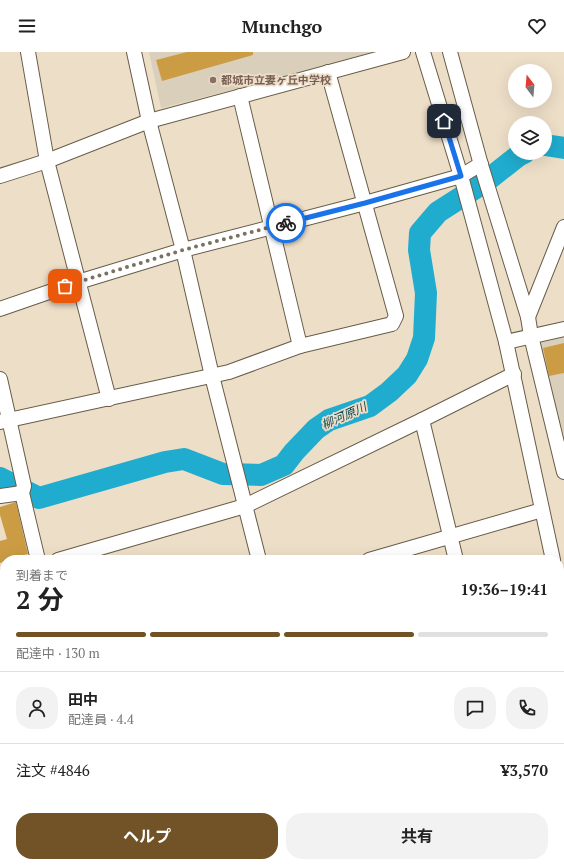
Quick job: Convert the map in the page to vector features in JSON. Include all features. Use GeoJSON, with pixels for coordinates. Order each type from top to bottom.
{"type":"FeatureCollection","features":[{"type":"Feature","properties":{"kind":"street"},"geometry":{"type":"LineString","coordinates":[[28,52],[48,161],[109,399]]}},
{"type":"Feature","properties":{"kind":"street"},"geometry":{"type":"LineString","coordinates":[[134,52],[149,121],[183,250],[212,376],[258,555]]}},
{"type":"Feature","properties":{"kind":"street"},"geometry":{"type":"LineString","coordinates":[[0,176],[48,161],[149,121],[403,52]]}},
{"type":"Feature","properties":{"kind":"street"},"geometry":{"type":"LineString","coordinates":[[423,52],[461,176],[506,342],[552,555]]}},
{"type":"Feature","properties":{"kind":"street"},"geometry":{"type":"LineString","coordinates":[[450,52],[481,165],[528,317],[531,336],[564,472]]}},
{"type":"Feature","properties":{"kind":"street"},"geometry":{"type":"LineString","coordinates":[[5,421],[229,372],[300,346],[392,324],[396,316],[328,72]]}},
{"type":"Feature","properties":{"kind":"street"},"geometry":{"type":"LineString","coordinates":[[240,96],[270,227],[300,346]]}},
{"type":"Feature","properties":{"kind":"street"},"geometry":{"type":"LineString","coordinates":[[0,309],[78,282],[183,250],[365,203],[461,176],[481,165]]}},
{"type":"Feature","properties":{"kind":"street"},"geometry":{"type":"LineString","coordinates":[[528,317],[564,227]]}},
{"type":"Feature","properties":{"kind":"street"},"geometry":{"type":"LineString","coordinates":[[506,342],[564,329]]}},
{"type":"Feature","properties":{"kind":"street"},"geometry":{"type":"LineString","coordinates":[[75,555],[245,506],[514,374]]}},
{"type":"Feature","properties":{"kind":"street"},"geometry":{"type":"LineString","coordinates":[[0,379],[5,421],[23,489],[37,555]]}},
{"type":"Feature","properties":{"kind":"street"},"geometry":{"type":"LineString","coordinates":[[422,420],[455,555]]}},
{"type":"Feature","properties":{"kind":"street"},"geometry":{"type":"LineString","coordinates":[[0,496],[23,489]]}},
{"type":"Feature","properties":{"kind":"street"},"geometry":{"type":"LineString","coordinates":[[385,555],[542,510]]}},
{"type":"Feature","properties":{"kind":"shaded area","name":"都城市立妻ヶ丘中学校"},"geometry":{"type":"Polygon","coordinates":[[[149,52],[380,52],[161,108],[149,52]]]}},
{"type":"Feature","properties":{"kind":"shaded area"},"geometry":{"type":"Polygon","coordinates":[[[564,336],[564,437],[539,341],[564,336]]]}},
{"type":"Feature","properties":{"kind":"building"},"geometry":{"type":"Polygon","coordinates":[[[187,52],[253,52],[253,55],[162,81],[156,60],[187,52]]]}},
{"type":"Feature","properties":{"kind":"building"},"geometry":{"type":"Polygon","coordinates":[[[564,343],[564,373],[549,376],[543,348],[564,343]]]}},
{"type":"Feature","properties":{"kind":"building"},"geometry":{"type":"Polygon","coordinates":[[[16,502],[28,554],[0,555],[0,541],[7,539],[0,515],[0,507],[16,502]]]}},
{"type":"Feature","properties":{"kind":"waterway","name":"柳河原川"},"geometry":{"type":"LineString","coordinates":[[552,146],[564,148]]}},
{"type":"Feature","properties":{"kind":"waterway","name":"柳河原川"},"geometry":{"type":"LineString","coordinates":[[0,478],[39,498],[165,462],[184,459],[223,474],[261,475],[284,465],[316,429],[329,420],[370,406],[389,392],[407,375],[417,359],[424,338],[426,293],[419,250],[420,233],[438,212],[485,182],[513,160]]}},
{"type":"Feature","properties":{"kind":"way so far"},"geometry":{"type":"LineString","coordinates":[[65,286],[183,250],[286,223]]}},
{"type":"Feature","properties":{"kind":"place","name":"都城市立妻ヶ丘中学校"},"geometry":{"type":"Point","coordinates":[213,80]}},
{"type":"Feature","properties":{"kind":"route"},"geometry":{"type":"LineString","coordinates":[[286,223],[461,176],[444,121]]}}]}
